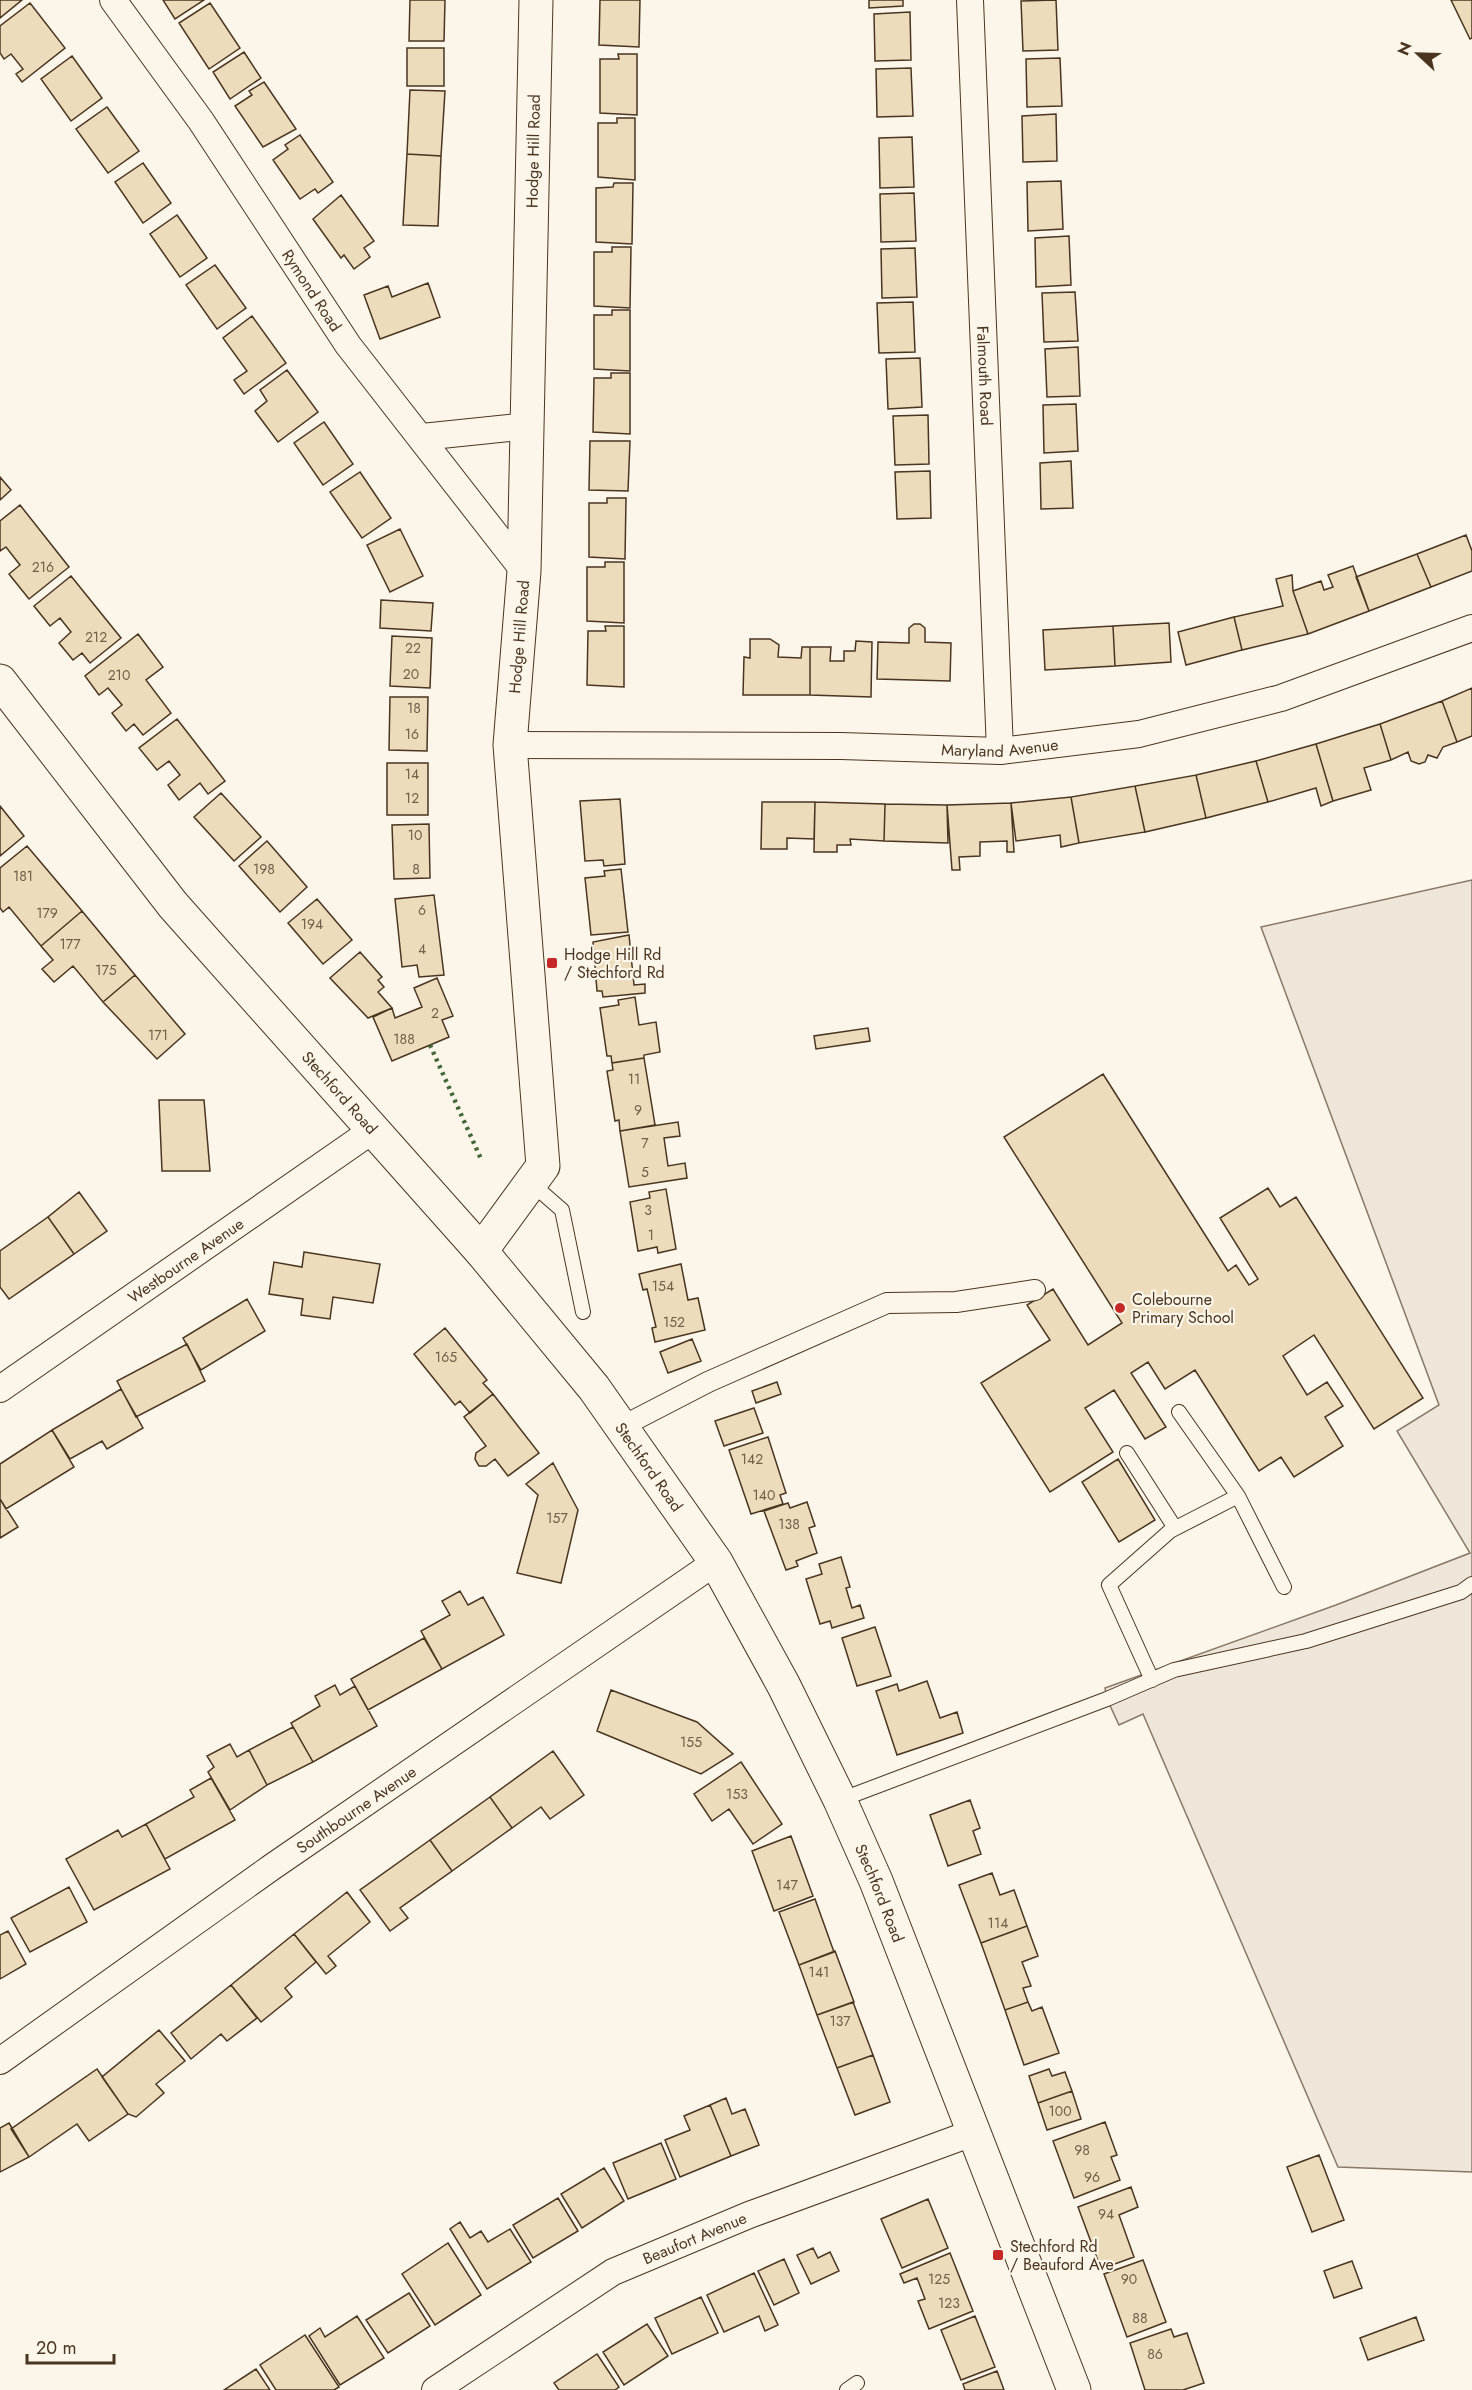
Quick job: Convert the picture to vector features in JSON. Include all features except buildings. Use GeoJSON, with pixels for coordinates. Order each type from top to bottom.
{"type":"FeatureCollection","features":[{"type":"Feature","properties":{"kind":"main road","name":"Hodge Hill Road"},"geometry":{"type":"LineString","coordinates":[[481,1251],[543,1166],[510,745],[524,571],[536,0]]}},
{"type":"Feature","properties":{"kind":"main road","name":"Stechford Road"},"geometry":{"type":"LineString","coordinates":[[0,681],[172,905],[481,1251],[594,1388],[716,1562],[784,1686],[840,1800],[876,1881],[1074,2390]]}},
{"type":"Feature","properties":{"kind":"street","name":"Rymond Road"},"geometry":{"type":"LineString","coordinates":[[113,0],[201,121],[348,345],[422,437],[524,571]]}},
{"type":"Feature","properties":{"kind":"street","name":"Falmouth Road"},"geometry":{"type":"LineString","coordinates":[[970,0],[1000,751]]}},
{"type":"Feature","properties":{"kind":"street"},"geometry":{"type":"LineString","coordinates":[[422,437],[528,426]]}},
{"type":"Feature","properties":{"kind":"street","name":"Maryland Avenue"},"geometry":{"type":"LineString","coordinates":[[510,745],[841,746],[1000,751],[1139,734],[1281,699],[1472,628]]}},
{"type":"Feature","properties":{"kind":"street","name":"Westbourne Avenue"},"geometry":{"type":"LineString","coordinates":[[0,1389],[373,1130]]}},
{"type":"Feature","properties":{"kind":"street"},"geometry":{"type":"LineString","coordinates":[[621,1427],[708,1382],[887,1303],[956,1302],[1035,1290]]}},
{"type":"Feature","properties":{"kind":"street","name":"Southbourne Avenue"},"geometry":{"type":"LineString","coordinates":[[0,2061],[272,1867],[716,1562]]}},
{"type":"Feature","properties":{"kind":"street","name":"Beaufort Avenue"},"geometry":{"type":"LineString","coordinates":[[435,2390],[613,2272],[749,2215],[975,2132]]}},
{"type":"Feature","properties":{"kind":"lane"},"geometry":{"type":"LineString","coordinates":[[531,1183],[562,1210],[583,1312]]}},
{"type":"Feature","properties":{"kind":"lane"},"geometry":{"type":"LineString","coordinates":[[1179,1413],[1238,1496],[1284,1587]]}},
{"type":"Feature","properties":{"kind":"lane"},"geometry":{"type":"LineString","coordinates":[[1127,1453],[1175,1528]]}},
{"type":"Feature","properties":{"kind":"lane"},"geometry":{"type":"LineString","coordinates":[[1152,1680],[1108,1585],[1175,1528],[1238,1496]]}},
{"type":"Feature","properties":{"kind":"lane"},"geometry":{"type":"LineString","coordinates":[[840,1800],[1107,1699],[1174,1670],[1306,1641],[1461,1592],[1472,1584]]}},
{"type":"Feature","properties":{"kind":"shaded area"},"geometry":{"type":"Polygon","coordinates":[[[1472,880],[1472,2172],[1338,2167],[1143,1714],[1119,1725],[1107,1699],[1105,1688],[1336,1605],[1470,1553],[1397,1431],[1439,1405],[1261,927],[1472,880]]]}},
{"type":"Feature","properties":{"kind":"hedge"},"geometry":{"type":"LineString","coordinates":[[430,1045],[481,1159]]}},
{"type":"Feature","properties":{"kind":"place","name":"Hodge Hill Rd / Stechford Rd"},"geometry":{"type":"Point","coordinates":[552,963]}},
{"type":"Feature","properties":{"kind":"place","name":"Colebourne Primary School"},"geometry":{"type":"Point","coordinates":[1120,1308]}},
{"type":"Feature","properties":{"kind":"place","name":"Stechford Rd / Beauford Ave"},"geometry":{"type":"Point","coordinates":[998,2255]}}]}
